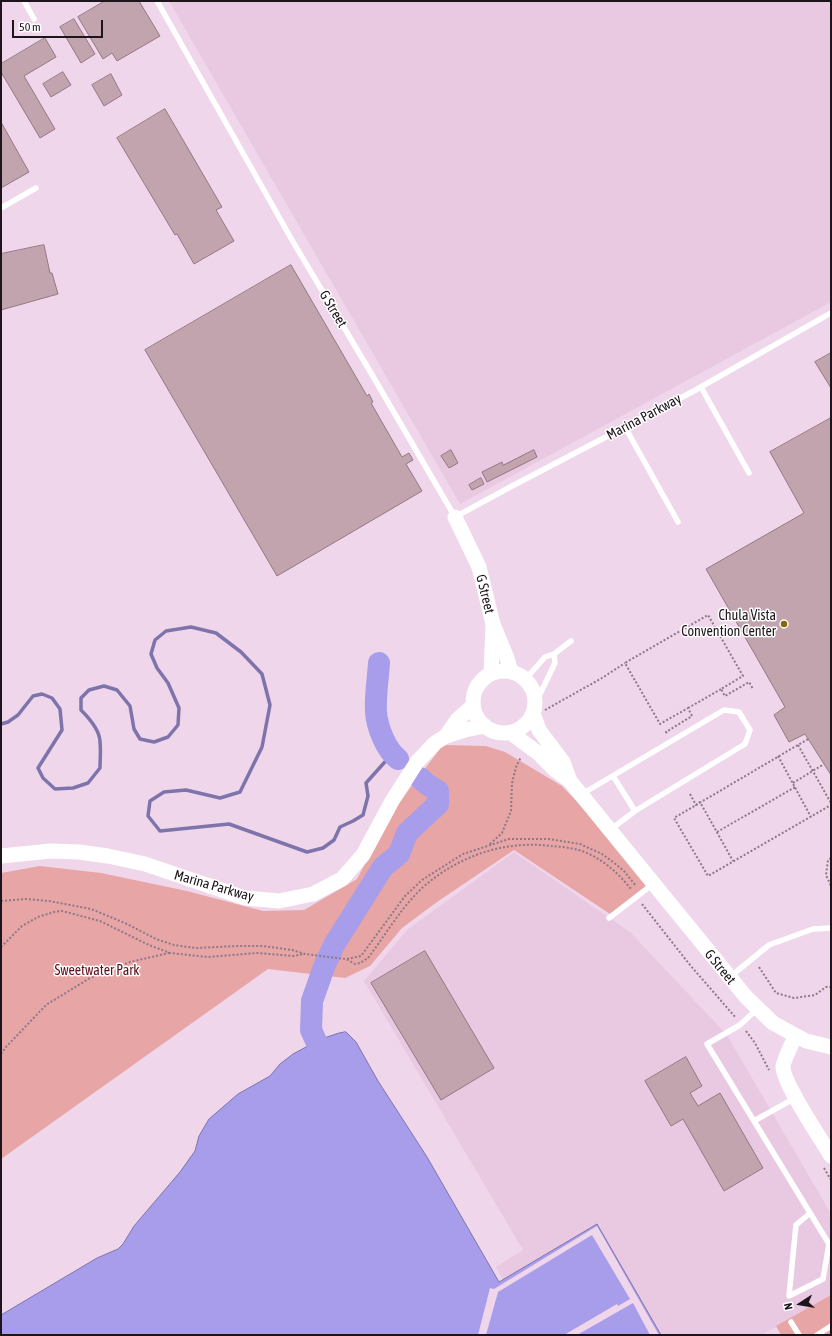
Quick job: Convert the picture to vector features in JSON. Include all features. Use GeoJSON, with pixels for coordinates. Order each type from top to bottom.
{"type":"FeatureCollection","features":[{"type":"Feature","properties":{"kind":"street","name":"G Street"},"geometry":{"type":"LineString","coordinates":[[455,517],[479,567],[493,624],[515,674]]}},
{"type":"Feature","properties":{"kind":"street","name":"G Street"},"geometry":{"type":"LineString","coordinates":[[491,674],[493,624]]}},
{"type":"Feature","properties":{"kind":"street"},"geometry":{"type":"LineString","coordinates":[[501,671],[515,674],[528,683],[533,692],[537,709],[528,722],[511,733],[500,733],[491,730],[484,726],[476,717],[473,706],[473,697],[476,688],[482,680],[491,674],[501,671]]}},
{"type":"Feature","properties":{"kind":"street","name":"Marina Parkway"},"geometry":{"type":"LineString","coordinates":[[446,736],[457,720],[473,706]]}},
{"type":"Feature","properties":{"kind":"street","name":"G Street"},"geometry":{"type":"LineString","coordinates":[[537,709],[539,730],[563,762],[570,781]]}},
{"type":"Feature","properties":{"kind":"street","name":"Marina Parkway"},"geometry":{"type":"LineString","coordinates":[[1,856],[51,851],[79,852],[108,856],[145,864],[245,898],[279,901],[313,894],[342,879],[363,855],[392,801],[417,762],[435,743],[446,736],[484,726]]}},
{"type":"Feature","properties":{"kind":"street","name":"G Street"},"geometry":{"type":"LineString","coordinates":[[511,733],[538,753],[555,770],[570,781],[609,830],[644,892],[757,1008],[773,1023],[795,1036],[831,1047]]}},
{"type":"Feature","properties":{"kind":"street"},"geometry":{"type":"LineString","coordinates":[[795,1036],[783,1066],[785,1077],[831,1156]]}},
{"type":"Feature","properties":{"kind":"lane"},"geometry":{"type":"LineString","coordinates":[[24,1],[34,19]]}},
{"type":"Feature","properties":{"kind":"lane","name":"G Street"},"geometry":{"type":"LineString","coordinates":[[158,1],[288,234],[375,379],[455,517]]}},
{"type":"Feature","properties":{"kind":"lane"},"geometry":{"type":"LineString","coordinates":[[1,208],[36,188]]}},
{"type":"Feature","properties":{"kind":"lane","name":"Marina Parkway"},"geometry":{"type":"LineString","coordinates":[[455,517],[701,387],[831,312]]}},
{"type":"Feature","properties":{"kind":"lane"},"geometry":{"type":"LineString","coordinates":[[701,387],[749,473]]}},
{"type":"Feature","properties":{"kind":"lane"},"geometry":{"type":"LineString","coordinates":[[625,427],[678,522]]}},
{"type":"Feature","properties":{"kind":"lane"},"geometry":{"type":"LineString","coordinates":[[515,674],[530,674],[545,657],[554,654],[571,641]]}},
{"type":"Feature","properties":{"kind":"lane"},"geometry":{"type":"LineString","coordinates":[[537,709],[541,692],[555,663],[554,654]]}},
{"type":"Feature","properties":{"kind":"lane"},"geometry":{"type":"LineString","coordinates":[[581,795],[724,710],[739,712],[750,730],[745,744],[635,810],[609,830]]}},
{"type":"Feature","properties":{"kind":"lane"},"geometry":{"type":"LineString","coordinates":[[613,776],[635,810]]}},
{"type":"Feature","properties":{"kind":"lane"},"geometry":{"type":"LineString","coordinates":[[609,918],[644,892]]}},
{"type":"Feature","properties":{"kind":"lane"},"geometry":{"type":"LineString","coordinates":[[729,978],[769,945],[812,929],[831,928]]}},
{"type":"Feature","properties":{"kind":"lane"},"geometry":{"type":"LineString","coordinates":[[757,1008],[740,1025],[707,1044],[810,1213],[830,1243],[823,1279],[789,1296],[796,1225],[810,1213]]}},
{"type":"Feature","properties":{"kind":"lane"},"geometry":{"type":"LineString","coordinates":[[754,1122],[796,1098]]}},
{"type":"Feature","properties":{"kind":"lane"},"geometry":{"type":"LineString","coordinates":[[791,1322],[799,1335]]}},
{"type":"Feature","properties":{"kind":"lane"},"geometry":{"type":"LineString","coordinates":[[816,1335],[831,1326]]}},
{"type":"Feature","properties":{"kind":"path"},"geometry":{"type":"LineString","coordinates":[[537,709],[602,678],[625,663],[708,615],[743,676],[660,724],[625,663]]}},
{"type":"Feature","properties":{"kind":"path"},"geometry":{"type":"LineString","coordinates":[[721,689],[724,696],[749,682],[753,689]]}},
{"type":"Feature","properties":{"kind":"path"},"geometry":{"type":"LineString","coordinates":[[666,732],[692,716],[688,708]]}},
{"type":"Feature","properties":{"kind":"path"},"geometry":{"type":"LineString","coordinates":[[798,745],[831,804],[708,876],[674,818],[808,739]]}},
{"type":"Feature","properties":{"kind":"path"},"geometry":{"type":"LineString","coordinates":[[489,845],[502,833],[511,811],[512,783],[516,767],[524,752]]}},
{"type":"Feature","properties":{"kind":"path"},"geometry":{"type":"LineString","coordinates":[[778,756],[811,817]]}},
{"type":"Feature","properties":{"kind":"path"},"geometry":{"type":"LineString","coordinates":[[793,783],[824,764]]}},
{"type":"Feature","properties":{"kind":"path"},"geometry":{"type":"LineString","coordinates":[[717,832],[795,787]]}},
{"type":"Feature","properties":{"kind":"path"},"geometry":{"type":"LineString","coordinates":[[690,794],[696,804]]}},
{"type":"Feature","properties":{"kind":"path"},"geometry":{"type":"LineString","coordinates":[[700,802],[733,861]]}},
{"type":"Feature","properties":{"kind":"path"},"geometry":{"type":"LineString","coordinates":[[1,901],[26,899],[50,901],[85,908],[108,915],[126,923],[144,934],[174,945],[196,948],[263,946],[292,950],[305,954],[346,959],[362,956],[405,896],[422,880],[463,854],[508,839],[548,839],[580,844],[602,854],[613,862],[644,892]]}},
{"type":"Feature","properties":{"kind":"path"},"geometry":{"type":"LineString","coordinates":[[346,959],[355,964],[368,958],[406,905],[436,877],[466,859],[496,848],[516,845],[545,845],[573,849],[585,853],[600,861],[644,892]]}},
{"type":"Feature","properties":{"kind":"path"},"geometry":{"type":"LineString","coordinates":[[831,858],[828,860],[826,875],[831,886]]}},
{"type":"Feature","properties":{"kind":"path"},"geometry":{"type":"LineString","coordinates":[[1,947],[22,926],[38,917],[62,911],[100,921],[148,945],[170,953],[208,957],[257,953],[293,956],[305,954]]}},
{"type":"Feature","properties":{"kind":"path"},"geometry":{"type":"LineString","coordinates":[[1,1054],[46,1006],[90,978],[130,962],[170,953]]}},
{"type":"Feature","properties":{"kind":"path"},"geometry":{"type":"LineString","coordinates":[[759,967],[776,993],[794,998],[815,995],[826,986],[831,987]]}},
{"type":"Feature","properties":{"kind":"shaded area"},"geometry":{"type":"Polygon","coordinates":[[[169,1],[831,1],[831,302],[460,504],[169,1]]]}},
{"type":"Feature","properties":{"kind":"shaded area"},"geometry":{"type":"Polygon","coordinates":[[[514,852],[630,932],[727,1035],[831,1214],[831,1295],[762,1335],[661,1335],[597,1225],[503,1280],[496,1267],[523,1250],[364,981],[407,930],[514,852]]]}},
{"type":"Feature","properties":{"kind":"shaded area"},"geometry":{"type":"Polygon","coordinates":[[[346,1032],[356,1042],[378,1081],[427,1157],[499,1282],[597,1224],[661,1335],[1,1335],[1,1315],[97,1258],[118,1249],[123,1244],[134,1226],[180,1172],[195,1151],[199,1136],[209,1119],[238,1094],[270,1076],[280,1064],[293,1054],[321,1039],[346,1032]]]}},
{"type":"Feature","properties":{"kind":"green space","name":"Sweetwater Park"},"geometry":{"type":"Polygon","coordinates":[[[443,745],[486,746],[505,752],[562,786],[613,840],[646,882],[645,889],[610,914],[514,850],[437,902],[402,928],[370,966],[345,978],[268,969],[1,1159],[1,873],[40,866],[101,873],[187,891],[263,911],[304,910],[357,879],[394,809],[443,745]]]}},
{"type":"Feature","properties":{"kind":"green space"},"geometry":{"type":"Polygon","coordinates":[[[831,1295],[831,1335],[781,1335],[776,1326],[831,1295]]]}},
{"type":"Feature","properties":{"kind":"pier"},"geometry":{"type":"Polygon","coordinates":[[[597,1226],[659,1335],[650,1335],[633,1303],[577,1335],[564,1335],[617,1304],[618,1306],[630,1299],[592,1235],[498,1292],[486,1335],[478,1335],[490,1288],[494,1289],[597,1226]]]}},
{"type":"Feature","properties":{"kind":"building"},"geometry":{"type":"Polygon","coordinates":[[[105,1],[139,1],[160,36],[117,61],[112,53],[103,59],[78,17],[105,1]]]}},
{"type":"Feature","properties":{"kind":"building"},"geometry":{"type":"Polygon","coordinates":[[[74,19],[95,54],[81,63],[60,27],[74,19]]]}},
{"type":"Feature","properties":{"kind":"building"},"geometry":{"type":"Polygon","coordinates":[[[45,38],[56,57],[24,76],[55,129],[40,138],[1,72],[1,64],[45,38]]]}},
{"type":"Feature","properties":{"kind":"building"},"geometry":{"type":"Polygon","coordinates":[[[63,72],[71,85],[51,97],[43,84],[63,72]]]}},
{"type":"Feature","properties":{"kind":"building"},"geometry":{"type":"Polygon","coordinates":[[[111,74],[122,95],[104,106],[92,85],[111,74]]]}},
{"type":"Feature","properties":{"kind":"building"},"geometry":{"type":"Polygon","coordinates":[[[165,109],[222,207],[216,210],[234,241],[194,264],[117,138],[165,109]]]}},
{"type":"Feature","properties":{"kind":"building"},"geometry":{"type":"Polygon","coordinates":[[[1,122],[29,172],[1,188],[1,122]]]}},
{"type":"Feature","properties":{"kind":"building"},"geometry":{"type":"Polygon","coordinates":[[[44,245],[50,273],[52,273],[58,294],[1,310],[1,254],[44,245]]]}},
{"type":"Feature","properties":{"kind":"building"},"geometry":{"type":"Polygon","coordinates":[[[291,265],[367,396],[369,394],[373,402],[371,403],[402,457],[409,453],[413,460],[406,464],[422,491],[277,576],[145,350],[291,265]]]}},
{"type":"Feature","properties":{"kind":"building"},"geometry":{"type":"Polygon","coordinates":[[[831,353],[831,388],[815,362],[831,353]]]}},
{"type":"Feature","properties":{"kind":"building","name":"Chula Vista Convention Center"},"geometry":{"type":"Polygon","coordinates":[[[831,418],[831,775],[805,734],[789,742],[774,715],[785,707],[706,569],[804,513],[770,452],[831,418]]]}},
{"type":"Feature","properties":{"kind":"building"},"geometry":{"type":"Polygon","coordinates":[[[451,450],[458,463],[449,468],[441,456],[451,450]]]}},
{"type":"Feature","properties":{"kind":"building"},"geometry":{"type":"Polygon","coordinates":[[[534,450],[537,457],[487,482],[482,472],[502,462],[503,465],[534,450]]]}},
{"type":"Feature","properties":{"kind":"building"},"geometry":{"type":"Polygon","coordinates":[[[481,478],[484,484],[472,490],[469,485],[481,478]]]}},
{"type":"Feature","properties":{"kind":"building"},"geometry":{"type":"Polygon","coordinates":[[[425,951],[494,1068],[441,1100],[371,983],[425,951]]]}},
{"type":"Feature","properties":{"kind":"building"},"geometry":{"type":"Polygon","coordinates":[[[686,1057],[702,1086],[690,1093],[698,1106],[720,1093],[763,1168],[724,1191],[683,1119],[671,1126],[645,1081],[686,1057]]]}},
{"type":"Feature","properties":{"kind":"waterway"},"geometry":{"type":"LineString","coordinates":[[1,724],[8,722],[18,715],[33,696],[42,694],[52,698],[60,709],[62,730],[38,768],[43,778],[55,789],[73,788],[88,783],[100,768],[100,745],[96,729],[81,710],[81,698],[89,690],[104,686],[117,690],[130,706],[134,729],[140,739],[154,742],[168,737],[178,725],[179,708],[168,683],[157,668],[151,654],[155,640],[166,631],[191,627],[216,633],[241,652],[262,674],[270,705],[262,747],[240,792],[220,798],[186,790],[164,792],[150,801],[148,816],[160,831],[229,824],[307,852],[323,848],[334,840],[340,827],[363,815],[368,796],[366,783],[392,754]]}},
{"type":"Feature","properties":{"kind":"waterway"},"geometry":{"type":"LineString","coordinates":[[379,663],[376,700],[377,718],[380,731],[386,744],[398,759]]}},
{"type":"Feature","properties":{"kind":"waterway"},"geometry":{"type":"LineString","coordinates":[[316,1041],[311,1030],[312,1001],[324,967],[334,945],[383,867],[399,854],[407,833],[438,804],[438,791],[420,778]]}},
{"type":"Feature","properties":{"kind":"place","name":"Chula Vista Convention Center"},"geometry":{"type":"Point","coordinates":[784,624]}}]}
